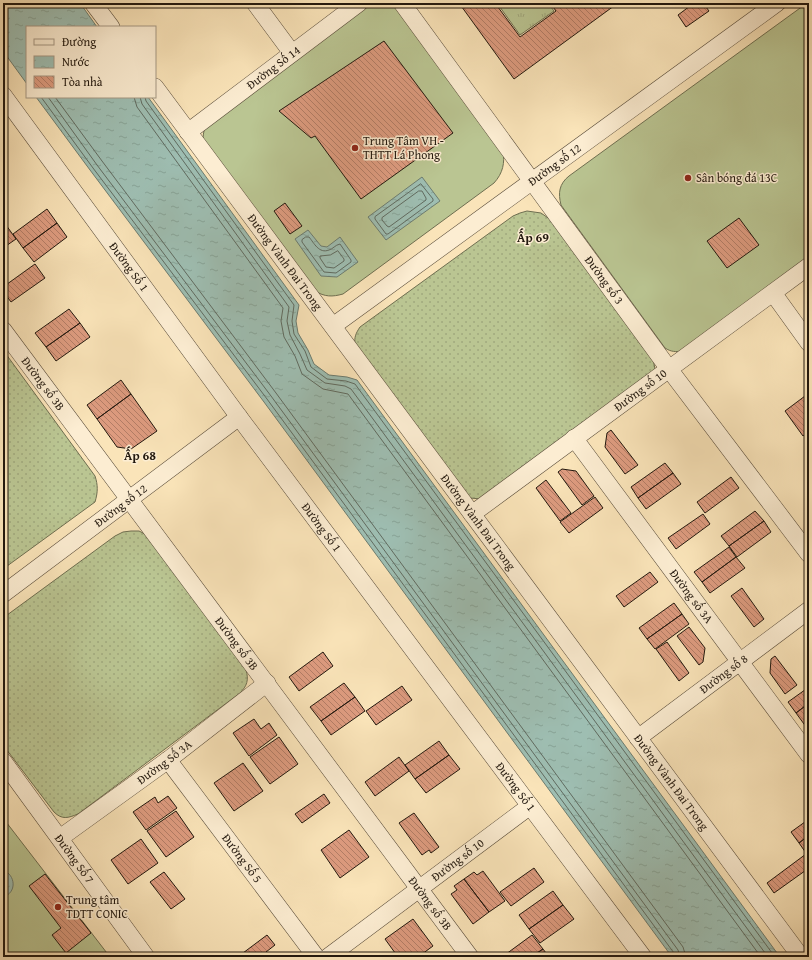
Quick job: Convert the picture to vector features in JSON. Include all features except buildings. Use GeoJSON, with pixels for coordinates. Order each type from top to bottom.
{"type":"FeatureCollection","features":[{"type":"Feature","properties":{"kind":"street"},"geometry":{"type":"LineString","coordinates":[[93,3],[110,26]]}},
{"type":"Feature","properties":{"kind":"street"},"geometry":{"type":"LineString","coordinates":[[255,3],[292,53]]}},
{"type":"Feature","properties":{"kind":"street","name":"Đường Số 14"},"geometry":{"type":"LineString","coordinates":[[188,132],[359,3]]}},
{"type":"Feature","properties":{"kind":"street","name":"Đường số 3"},"geometry":{"type":"LineString","coordinates":[[402,3],[669,369],[809,554]]}},
{"type":"Feature","properties":{"kind":"street","name":"Đường số 12"},"geometry":{"type":"LineString","coordinates":[[333,326],[777,3]]}},
{"type":"Feature","properties":{"kind":"street","name":"Đường Vành Đai Trong"},"geometry":{"type":"LineString","coordinates":[[156,88],[800,957]]}},
{"type":"Feature","properties":{"kind":"street","name":"Đường Số 1"},"geometry":{"type":"LineString","coordinates":[[3,95],[239,417],[643,957]]}},
{"type":"Feature","properties":{"kind":"street","name":"Đường số 10"},"geometry":{"type":"LineString","coordinates":[[472,514],[809,266]]}},
{"type":"Feature","properties":{"kind":"street"},"geometry":{"type":"LineString","coordinates":[[773,293],[809,343]]}},
{"type":"Feature","properties":{"kind":"street","name":"Đường số 3B"},"geometry":{"type":"LineString","coordinates":[[3,330],[421,889],[470,957]]}},
{"type":"Feature","properties":{"kind":"street","name":"Đường số 12"},"geometry":{"type":"LineString","coordinates":[[3,594],[239,417]]}},
{"type":"Feature","properties":{"kind":"street","name":"Đường số 3A"},"geometry":{"type":"LineString","coordinates":[[574,438],[809,755]]}},
{"type":"Feature","properties":{"kind":"street","name":"Đường số 8"},"geometry":{"type":"LineString","coordinates":[[638,738],[809,610]]}},
{"type":"Feature","properties":{"kind":"street","name":"Đường Số 3A"},"geometry":{"type":"LineString","coordinates":[[60,838],[168,760],[267,683]]}},
{"type":"Feature","properties":{"kind":"street","name":"Đường Số 5"},"geometry":{"type":"LineString","coordinates":[[168,760],[316,957]]}},
{"type":"Feature","properties":{"kind":"street","name":"Đường Số 7"},"geometry":{"type":"LineString","coordinates":[[3,761],[146,957]]}},
{"type":"Feature","properties":{"kind":"street","name":"Đường số 10"},"geometry":{"type":"LineString","coordinates":[[328,957],[421,889],[530,806]]}},
{"type":"Feature","properties":{"kind":"green space","name":"Trung Tâm VH - THTT Lá Phong"},"geometry":{"type":"Polygon","coordinates":[[[370,3],[394,3],[503,150],[504,159],[501,172],[494,183],[343,294],[329,296],[315,291],[204,142],[203,134],[209,123],[370,3]]]}},
{"type":"Feature","properties":{"kind":"green space"},"geometry":{"type":"Polygon","coordinates":[[[497,3],[548,3],[554,11],[520,35],[497,3]]]}},
{"type":"Feature","properties":{"kind":"green space","name":"Sân bóng đá 13C"},"geometry":{"type":"Polygon","coordinates":[[[809,3],[809,258],[682,351],[676,352],[669,350],[665,348],[561,205],[561,186],[569,176],[809,3]]]}},
{"type":"Feature","properties":{"kind":"green space"},"geometry":{"type":"Polygon","coordinates":[[[527,211],[541,213],[551,220],[653,359],[655,369],[653,374],[481,499],[470,498],[355,345],[355,337],[360,327],[513,216],[527,211]]]}},
{"type":"Feature","properties":{"kind":"green space"},"geometry":{"type":"Polygon","coordinates":[[[3,350],[95,476],[97,482],[97,495],[95,502],[3,569],[3,350]]]}},
{"type":"Feature","properties":{"kind":"green space"},"geometry":{"type":"Polygon","coordinates":[[[139,531],[147,535],[246,670],[247,683],[240,693],[78,814],[62,817],[54,812],[3,745],[3,618],[115,536],[123,532],[139,531]]]}},
{"type":"Feature","properties":{"kind":"green space"},"geometry":{"type":"Polygon","coordinates":[[[3,818],[110,957],[3,957],[3,818]]]}},
{"type":"Feature","properties":{"kind":"water"},"geometry":{"type":"Polygon","coordinates":[[[3,3],[80,3],[96,26],[26,26],[26,83],[3,51],[3,3]]]}},
{"type":"Feature","properties":{"kind":"water"},"geometry":{"type":"Polygon","coordinates":[[[37,98],[149,98],[299,305],[296,321],[298,333],[314,364],[329,375],[357,380],[780,957],[672,957],[264,402],[37,98]]]}},
{"type":"Feature","properties":{"kind":"water"},"geometry":{"type":"Polygon","coordinates":[[[422,177],[440,201],[386,240],[368,217],[422,177]]]}},
{"type":"Feature","properties":{"kind":"water"},"geometry":{"type":"Polygon","coordinates":[[[308,230],[321,246],[327,247],[340,237],[358,262],[337,277],[321,276],[295,239],[308,230]]]}},
{"type":"Feature","properties":{"kind":"water"},"geometry":{"type":"Polygon","coordinates":[[[3,870],[10,876],[13,888],[8,895],[3,897],[3,870]]]}},
{"type":"Feature","properties":{"kind":"place","name":"Trung Tâm VH - THTT Lá Phong"},"geometry":{"type":"Point","coordinates":[355,148]}},
{"type":"Feature","properties":{"kind":"place","name":"Sân bóng đá 13C"},"geometry":{"type":"Point","coordinates":[688,178]}},
{"type":"Feature","properties":{"kind":"place","name":"Trung tâm TDTT CONIC"},"geometry":{"type":"Point","coordinates":[58,907]}},
{"type":"Feature","properties":{"kind":"district","name":"Ấp 69"},"geometry":{"type":"Point","coordinates":[533,237]}},
{"type":"Feature","properties":{"kind":"district","name":"Ấp 68"},"geometry":{"type":"Point","coordinates":[140,455]}}]}
